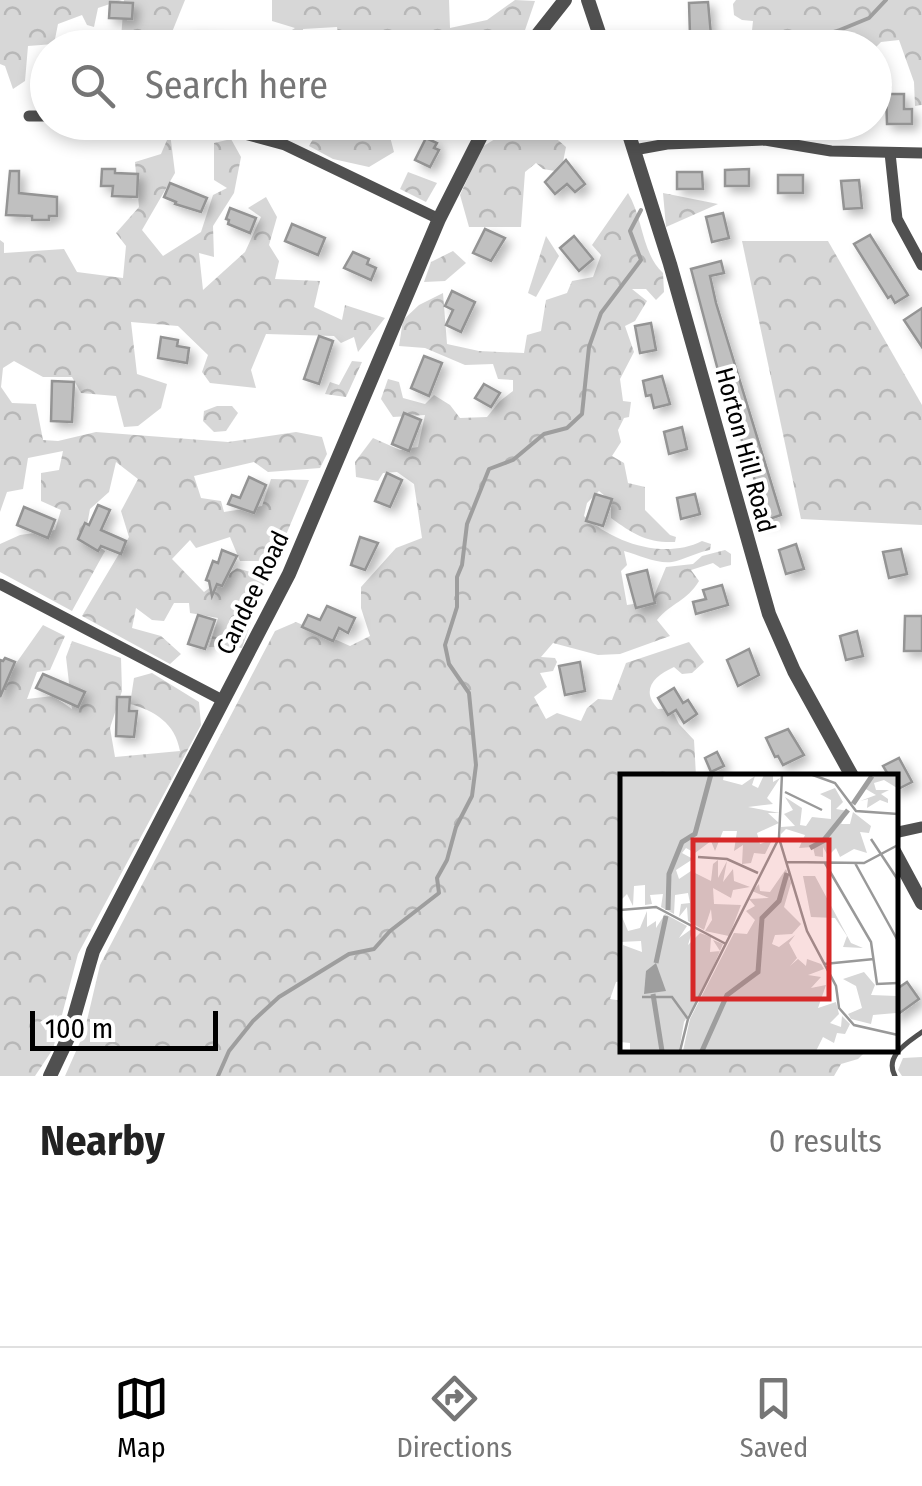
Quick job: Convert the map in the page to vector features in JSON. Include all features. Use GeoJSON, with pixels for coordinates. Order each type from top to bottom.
{"type":"FeatureCollection","features":[{"type":"Feature","properties":{"kind":"street"},"geometry":{"type":"LineString","coordinates":[[541,30],[564,0]]}},
{"type":"Feature","properties":{"kind":"street"},"geometry":{"type":"LineString","coordinates":[[588,0],[598,30]]}},
{"type":"Feature","properties":{"kind":"street"},"geometry":{"type":"LineString","coordinates":[[267,140],[285,145],[440,219]]}},
{"type":"Feature","properties":{"kind":"street","name":"Candee Road"},"geometry":{"type":"LineString","coordinates":[[50,1076],[68,1038],[93,951],[289,574],[440,219],[479,140]]}},
{"type":"Feature","properties":{"kind":"street","name":"Horton Hill Road"},"geometry":{"type":"LineString","coordinates":[[631,140],[670,264],[768,614],[794,671],[851,774]]}},
{"type":"Feature","properties":{"kind":"street"},"geometry":{"type":"LineString","coordinates":[[634,150],[667,144],[765,140],[831,151],[922,153]]}},
{"type":"Feature","properties":{"kind":"street"},"geometry":{"type":"LineString","coordinates":[[890,153],[896,219],[922,264]]}},
{"type":"Feature","properties":{"kind":"street"},"geometry":{"type":"LineString","coordinates":[[0,584],[224,702]]}},
{"type":"Feature","properties":{"kind":"street"},"geometry":{"type":"LineString","coordinates":[[897,832],[922,827]]}},
{"type":"Feature","properties":{"kind":"street"},"geometry":{"type":"LineString","coordinates":[[897,856],[922,902]]}},
{"type":"Feature","properties":{"kind":"lane"},"geometry":{"type":"LineString","coordinates":[[894,1076],[892,1059],[922,1032]]}},
{"type":"Feature","properties":{"kind":"green space"},"geometry":{"type":"Polygon","coordinates":[[[0,0],[122,0],[98,8],[94,27],[87,25],[82,15],[58,24],[57,30],[30,30],[25,81],[13,89],[5,66],[0,64],[0,0]]]}},
{"type":"Feature","properties":{"kind":"green space"},"geometry":{"type":"Polygon","coordinates":[[[124,0],[185,0],[173,30],[122,30],[124,0]]]}},
{"type":"Feature","properties":{"kind":"green space"},"geometry":{"type":"Polygon","coordinates":[[[272,0],[449,0],[450,28],[487,20],[515,0],[535,1],[525,30],[292,30],[295,28],[272,21],[272,0]]]}},
{"type":"Feature","properties":{"kind":"green space"},"geometry":{"type":"Polygon","coordinates":[[[736,0],[922,0],[922,105],[915,106],[914,82],[899,40],[892,41],[892,30],[752,30],[753,21],[734,15],[736,0]]]}},
{"type":"Feature","properties":{"kind":"green space"},"geometry":{"type":"Polygon","coordinates":[[[167,140],[171,140],[175,173],[142,230],[163,256],[201,232],[213,195],[227,188],[214,180],[214,143],[232,140],[241,157],[234,193],[213,226],[214,257],[199,253],[203,290],[245,252],[261,217],[248,208],[266,197],[277,217],[269,245],[279,261],[275,279],[320,281],[314,307],[342,320],[345,305],[385,318],[358,352],[354,337],[341,343],[334,336],[266,334],[251,370],[256,388],[210,383],[202,372],[208,355],[178,326],[131,322],[137,374],[167,384],[161,408],[138,426],[124,427],[116,396],[81,393],[72,377],[43,377],[14,361],[3,368],[1,387],[12,403],[36,404],[43,440],[58,441],[96,432],[228,442],[296,432],[322,437],[327,454],[320,468],[268,472],[254,462],[194,476],[201,498],[221,501],[224,512],[262,506],[271,479],[309,480],[275,561],[240,561],[230,537],[196,548],[190,540],[172,559],[204,592],[237,568],[267,577],[242,648],[209,647],[218,618],[190,613],[189,603],[174,603],[164,621],[152,620],[136,608],[132,628],[161,636],[181,654],[170,664],[82,616],[129,537],[121,511],[138,479],[116,462],[109,492],[90,509],[85,536],[105,551],[72,611],[0,572],[0,544],[20,535],[55,530],[61,510],[41,501],[41,473],[59,470],[63,451],[28,458],[23,489],[7,492],[0,512],[0,240],[4,253],[64,249],[77,272],[123,278],[126,246],[116,233],[139,207],[135,162],[161,154],[167,140]]]}},
{"type":"Feature","properties":{"kind":"green space"},"geometry":{"type":"Polygon","coordinates":[[[312,140],[391,140],[394,152],[369,167],[333,159],[309,146],[312,140]]]}},
{"type":"Feature","properties":{"kind":"green space"},"geometry":{"type":"Polygon","coordinates":[[[493,140],[558,140],[566,147],[561,172],[543,169],[536,163],[525,172],[521,227],[469,227],[460,195],[482,147],[493,140]]]}},
{"type":"Feature","properties":{"kind":"green space"},"geometry":{"type":"Polygon","coordinates":[[[408,172],[437,183],[426,202],[400,189],[408,172]]]}},
{"type":"Feature","properties":{"kind":"green space"},"geometry":{"type":"Polygon","coordinates":[[[628,193],[651,256],[663,273],[664,292],[656,300],[646,289],[632,289],[647,301],[635,321],[625,326],[634,352],[620,379],[623,401],[631,402],[629,417],[624,418],[618,430],[621,442],[612,456],[624,463],[628,483],[645,487],[645,510],[676,537],[675,542],[648,539],[619,524],[611,518],[611,501],[599,491],[587,503],[584,516],[610,534],[640,546],[672,549],[702,541],[711,544],[710,550],[672,562],[624,551],[627,565],[621,571],[627,605],[652,601],[666,567],[693,564],[702,556],[725,550],[731,554],[731,565],[720,568],[713,563],[691,570],[699,581],[657,620],[670,636],[620,654],[598,655],[553,643],[541,657],[555,658],[557,662],[553,671],[540,673],[547,687],[534,697],[546,719],[557,713],[581,721],[587,708],[598,699],[612,700],[626,663],[689,642],[704,662],[692,673],[682,674],[674,667],[655,679],[650,690],[658,709],[671,708],[694,740],[696,774],[620,774],[620,981],[616,982],[610,999],[620,1001],[620,1051],[866,1051],[858,1059],[841,1064],[834,1076],[65,1076],[84,1033],[100,965],[275,631],[296,622],[350,646],[370,636],[361,608],[361,587],[396,548],[422,538],[414,484],[397,472],[383,473],[378,481],[356,477],[355,462],[373,438],[400,450],[418,447],[425,415],[393,417],[381,399],[388,379],[399,382],[403,398],[425,404],[434,395],[450,405],[460,418],[487,417],[513,391],[513,380],[498,379],[493,364],[465,365],[425,348],[399,346],[403,320],[419,305],[443,293],[447,344],[479,351],[524,353],[527,335],[541,331],[546,300],[567,293],[572,281],[593,277],[601,255],[592,245],[628,193]]]}},
{"type":"Feature","properties":{"kind":"green space"},"geometry":{"type":"Polygon","coordinates":[[[663,193],[718,204],[666,227],[663,193]]]}},
{"type":"Feature","properties":{"kind":"green space"},"geometry":{"type":"Polygon","coordinates":[[[546,236],[559,256],[536,297],[528,293],[546,236]]]}},
{"type":"Feature","properties":{"kind":"green space"},"geometry":{"type":"Polygon","coordinates":[[[742,241],[828,241],[922,405],[922,525],[801,519],[742,241]]]}},
{"type":"Feature","properties":{"kind":"green space"},"geometry":{"type":"Polygon","coordinates":[[[453,251],[466,263],[445,281],[424,282],[431,262],[453,251]]]}},
{"type":"Feature","properties":{"kind":"green space"},"geometry":{"type":"Polygon","coordinates":[[[352,361],[362,362],[346,397],[325,394],[330,382],[339,385],[352,361]]]}},
{"type":"Feature","properties":{"kind":"green space"},"geometry":{"type":"Polygon","coordinates":[[[232,406],[238,413],[226,431],[214,432],[203,421],[204,411],[232,406]]]}},
{"type":"Feature","properties":{"kind":"green space"},"geometry":{"type":"Polygon","coordinates":[[[43,625],[65,636],[50,670],[37,672],[27,699],[53,696],[72,709],[66,657],[72,641],[121,658],[122,691],[110,728],[115,757],[180,751],[169,726],[148,710],[130,704],[134,678],[152,673],[199,702],[201,725],[78,954],[53,1049],[35,1076],[0,1076],[0,686],[43,625]]]}},
{"type":"Feature","properties":{"kind":"green space"},"geometry":{"type":"Polygon","coordinates":[[[922,1057],[922,1076],[902,1076],[898,1070],[903,1058],[922,1057]]]}},
{"type":"Feature","properties":{"kind":"building"},"geometry":{"type":"Polygon","coordinates":[[[110,2],[133,3],[132,19],[109,18],[110,2]]]}},
{"type":"Feature","properties":{"kind":"building"},"geometry":{"type":"Polygon","coordinates":[[[708,2],[711,30],[690,30],[689,3],[708,2]]]}},
{"type":"Feature","properties":{"kind":"building"},"geometry":{"type":"Polygon","coordinates":[[[892,94],[904,94],[904,109],[912,109],[912,124],[892,124],[892,94]]]}},
{"type":"Feature","properties":{"kind":"building"},"geometry":{"type":"Polygon","coordinates":[[[425,140],[437,143],[434,148],[439,150],[430,167],[415,160],[425,140]]]}},
{"type":"Feature","properties":{"kind":"building"},"geometry":{"type":"Polygon","coordinates":[[[566,160],[585,184],[575,192],[567,184],[555,194],[545,182],[566,160]]]}},
{"type":"Feature","properties":{"kind":"building"},"geometry":{"type":"Polygon","coordinates":[[[102,169],[138,174],[137,197],[112,196],[113,186],[101,186],[102,169]]]}},
{"type":"Feature","properties":{"kind":"building"},"geometry":{"type":"Polygon","coordinates":[[[749,169],[749,186],[725,186],[725,170],[749,169]]]}},
{"type":"Feature","properties":{"kind":"building"},"geometry":{"type":"Polygon","coordinates":[[[10,171],[19,171],[19,193],[57,197],[57,216],[32,220],[32,216],[6,215],[10,171]]]}},
{"type":"Feature","properties":{"kind":"building"},"geometry":{"type":"Polygon","coordinates":[[[677,172],[702,172],[703,189],[677,189],[677,172]]]}},
{"type":"Feature","properties":{"kind":"building"},"geometry":{"type":"Polygon","coordinates":[[[778,175],[803,175],[803,193],[778,193],[778,175]]]}},
{"type":"Feature","properties":{"kind":"building"},"geometry":{"type":"Polygon","coordinates":[[[859,180],[862,208],[844,209],[841,181],[859,180]]]}},
{"type":"Feature","properties":{"kind":"building"},"geometry":{"type":"Polygon","coordinates":[[[170,183],[207,198],[201,212],[164,197],[170,183]]]}},
{"type":"Feature","properties":{"kind":"building"},"geometry":{"type":"Polygon","coordinates":[[[230,208],[256,218],[250,233],[228,224],[230,208]]]}},
{"type":"Feature","properties":{"kind":"building"},"geometry":{"type":"Polygon","coordinates":[[[723,213],[729,238],[712,242],[706,217],[723,213]]]}},
{"type":"Feature","properties":{"kind":"building"},"geometry":{"type":"Polygon","coordinates":[[[292,224],[325,238],[318,255],[285,241],[292,224]]]}},
{"type":"Feature","properties":{"kind":"building"},"geometry":{"type":"Polygon","coordinates":[[[485,229],[505,238],[491,261],[473,253],[485,229]]]}},
{"type":"Feature","properties":{"kind":"building"},"geometry":{"type":"Polygon","coordinates":[[[870,235],[908,295],[895,303],[854,244],[870,235]]]}},
{"type":"Feature","properties":{"kind":"building"},"geometry":{"type":"Polygon","coordinates":[[[574,236],[593,259],[579,271],[560,248],[574,236]]]}},
{"type":"Feature","properties":{"kind":"building"},"geometry":{"type":"Polygon","coordinates":[[[353,252],[369,259],[367,264],[376,268],[371,280],[344,268],[353,252]]]}},
{"type":"Feature","properties":{"kind":"building"},"geometry":{"type":"Polygon","coordinates":[[[721,261],[724,273],[710,276],[716,303],[781,515],[764,521],[757,497],[760,496],[731,407],[728,408],[691,269],[721,261]]]}},
{"type":"Feature","properties":{"kind":"building"},"geometry":{"type":"Polygon","coordinates":[[[452,291],[475,302],[461,332],[446,325],[453,310],[445,306],[452,291]]]}},
{"type":"Feature","properties":{"kind":"building"},"geometry":{"type":"Polygon","coordinates":[[[922,308],[922,347],[904,320],[922,308]]]}},
{"type":"Feature","properties":{"kind":"building"},"geometry":{"type":"Polygon","coordinates":[[[651,323],[656,350],[640,353],[635,326],[651,323]]]}},
{"type":"Feature","properties":{"kind":"building"},"geometry":{"type":"Polygon","coordinates":[[[319,336],[333,341],[319,384],[304,379],[319,336]]]}},
{"type":"Feature","properties":{"kind":"building"},"geometry":{"type":"Polygon","coordinates":[[[161,337],[178,340],[177,346],[189,348],[187,363],[158,358],[161,337]]]}},
{"type":"Feature","properties":{"kind":"building"},"geometry":{"type":"Polygon","coordinates":[[[424,356],[442,363],[429,396],[411,388],[424,356]]]}},
{"type":"Feature","properties":{"kind":"building"},"geometry":{"type":"Polygon","coordinates":[[[662,376],[670,404],[654,408],[643,381],[662,376]]]}},
{"type":"Feature","properties":{"kind":"building"},"geometry":{"type":"Polygon","coordinates":[[[52,381],[74,382],[72,422],[51,421],[52,381]]]}},
{"type":"Feature","properties":{"kind":"building"},"geometry":{"type":"Polygon","coordinates":[[[484,384],[500,393],[491,407],[475,398],[484,384]]]}},
{"type":"Feature","properties":{"kind":"building"},"geometry":{"type":"Polygon","coordinates":[[[404,413],[421,420],[409,451],[392,444],[404,413]]]}},
{"type":"Feature","properties":{"kind":"building"},"geometry":{"type":"Polygon","coordinates":[[[682,427],[687,449],[669,454],[664,432],[682,427]]]}},
{"type":"Feature","properties":{"kind":"building"},"geometry":{"type":"Polygon","coordinates":[[[387,473],[402,480],[390,507],[375,501],[387,473]]]}},
{"type":"Feature","properties":{"kind":"building"},"geometry":{"type":"Polygon","coordinates":[[[249,477],[266,485],[254,513],[228,504],[232,495],[240,498],[249,477]]]}},
{"type":"Feature","properties":{"kind":"building"},"geometry":{"type":"Polygon","coordinates":[[[595,494],[612,499],[603,526],[586,521],[595,494]]]}},
{"type":"Feature","properties":{"kind":"building"},"geometry":{"type":"Polygon","coordinates":[[[695,494],[700,514],[681,519],[677,498],[695,494]]]}},
{"type":"Feature","properties":{"kind":"building"},"geometry":{"type":"Polygon","coordinates":[[[98,505],[110,510],[101,530],[126,541],[121,554],[101,546],[98,551],[78,539],[98,505]]]}},
{"type":"Feature","properties":{"kind":"building"},"geometry":{"type":"Polygon","coordinates":[[[24,507],[55,520],[48,538],[17,525],[24,507]]]}},
{"type":"Feature","properties":{"kind":"building"},"geometry":{"type":"Polygon","coordinates":[[[360,537],[378,543],[365,570],[351,565],[360,537]]]}},
{"type":"Feature","properties":{"kind":"building"},"geometry":{"type":"Polygon","coordinates":[[[796,544],[804,569],[786,574],[779,550],[796,544]]]}},
{"type":"Feature","properties":{"kind":"building"},"geometry":{"type":"Polygon","coordinates":[[[901,549],[907,574],[889,578],[883,552],[901,549]]]}},
{"type":"Feature","properties":{"kind":"building"},"geometry":{"type":"Polygon","coordinates":[[[222,550],[237,556],[222,586],[217,584],[212,596],[206,580],[222,550]]]}},
{"type":"Feature","properties":{"kind":"building"},"geometry":{"type":"Polygon","coordinates":[[[647,570],[655,603],[636,608],[627,575],[647,570]]]}},
{"type":"Feature","properties":{"kind":"building"},"geometry":{"type":"Polygon","coordinates":[[[722,585],[728,605],[696,614],[693,602],[706,599],[703,590],[722,585]]]}},
{"type":"Feature","properties":{"kind":"building"},"geometry":{"type":"Polygon","coordinates":[[[327,606],[355,618],[348,633],[339,628],[333,641],[302,627],[308,615],[320,620],[327,606]]]}},
{"type":"Feature","properties":{"kind":"building"},"geometry":{"type":"Polygon","coordinates":[[[198,615],[215,620],[205,649],[188,644],[198,615]]]}},
{"type":"Feature","properties":{"kind":"building"},"geometry":{"type":"Polygon","coordinates":[[[905,616],[922,616],[922,651],[904,651],[905,616]]]}},
{"type":"Feature","properties":{"kind":"building"},"geometry":{"type":"Polygon","coordinates":[[[857,631],[863,656],[846,660],[840,636],[857,631]]]}},
{"type":"Feature","properties":{"kind":"building"},"geometry":{"type":"Polygon","coordinates":[[[749,649],[759,675],[738,686],[727,660],[749,649]]]}},
{"type":"Feature","properties":{"kind":"building"},"geometry":{"type":"Polygon","coordinates":[[[0,660],[15,662],[0,697],[0,660]]]}},
{"type":"Feature","properties":{"kind":"building"},"geometry":{"type":"Polygon","coordinates":[[[580,662],[585,691],[565,695],[559,666],[580,662]]]}},
{"type":"Feature","properties":{"kind":"building"},"geometry":{"type":"Polygon","coordinates":[[[43,674],[85,692],[78,707],[36,688],[43,674]]]}},
{"type":"Feature","properties":{"kind":"building"},"geometry":{"type":"Polygon","coordinates":[[[674,688],[683,703],[688,700],[697,714],[684,723],[676,710],[668,715],[658,698],[674,688]]]}},
{"type":"Feature","properties":{"kind":"building"},"geometry":{"type":"Polygon","coordinates":[[[117,697],[130,697],[129,711],[137,711],[134,737],[116,736],[117,697]]]}},
{"type":"Feature","properties":{"kind":"building"},"geometry":{"type":"Polygon","coordinates":[[[788,729],[804,755],[783,765],[766,738],[788,729]]]}},
{"type":"Feature","properties":{"kind":"building"},"geometry":{"type":"Polygon","coordinates":[[[717,752],[724,766],[711,772],[705,758],[717,752]]]}},
{"type":"Feature","properties":{"kind":"building"},"geometry":{"type":"Polygon","coordinates":[[[899,758],[912,782],[897,790],[897,774],[888,774],[883,766],[899,758]]]}},
{"type":"Feature","properties":{"kind":"building"},"geometry":{"type":"Polygon","coordinates":[[[907,982],[919,999],[897,1015],[897,989],[907,982]]]}},
{"type":"Feature","properties":{"kind":"waterway"},"geometry":{"type":"LineString","coordinates":[[840,30],[869,18],[886,0]]}},
{"type":"Feature","properties":{"kind":"waterway"},"geometry":{"type":"LineString","coordinates":[[218,1076],[229,1051],[279,997],[349,954],[374,949],[390,931],[439,893],[437,878],[472,796],[476,765],[469,693],[449,664],[445,645],[457,607],[457,577],[467,524],[489,469],[513,460],[544,434],[567,428],[582,414],[589,347],[601,313],[641,260],[630,231],[641,210]]}}]}
